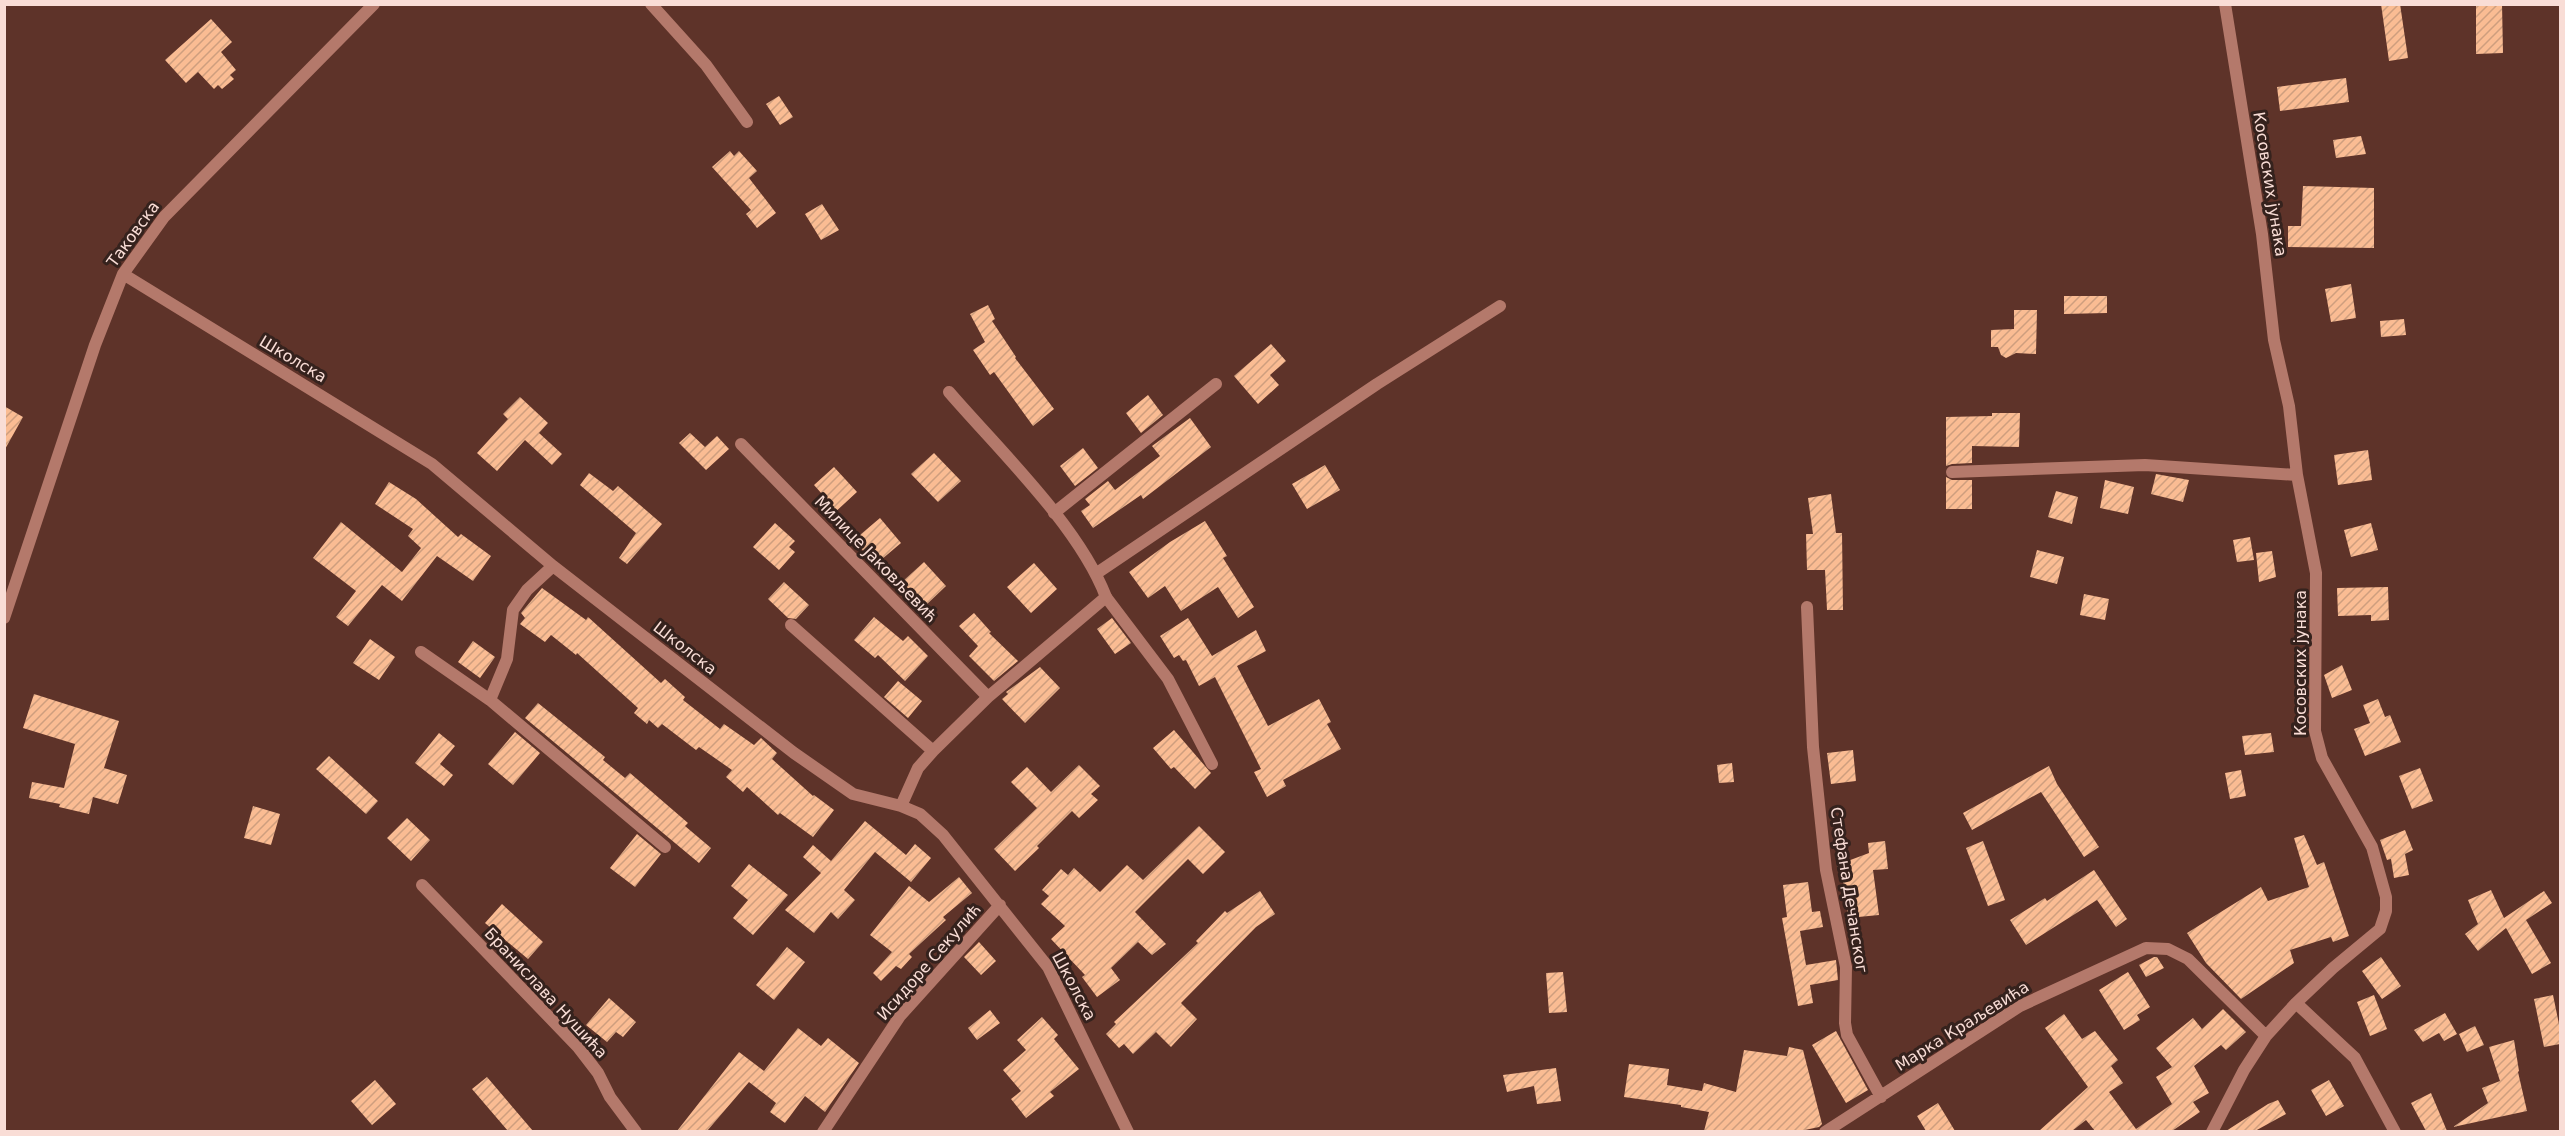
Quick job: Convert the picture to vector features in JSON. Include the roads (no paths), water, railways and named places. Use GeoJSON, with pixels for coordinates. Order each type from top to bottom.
{"type":"FeatureCollection","features":[{"type":"Feature","properties":{"kind":"street","name":"Таковска"},"geometry":{"type":"LineString","coordinates":[[4,618],[95,345],[123,274],[164,217],[374,4]]}},
{"type":"Feature","properties":{"kind":"street"},"geometry":{"type":"LineString","coordinates":[[651,4],[706,66],[747,122]]}},
{"type":"Feature","properties":{"kind":"street","name":"Косовских јунака"},"geometry":{"type":"LineString","coordinates":[[2212,1131],[2244,1070],[2266,1036],[2333,968],[2380,929],[2386,911],[2386,897],[2372,847],[2318,746],[2314,718],[2316,573],[2297,476],[2289,406],[2274,340],[2262,234],[2225,4]]}},
{"type":"Feature","properties":{"kind":"street","name":"Школска"},"geometry":{"type":"LineString","coordinates":[[123,274],[432,464],[553,566],[794,753],[845,789],[867,799],[901,806],[920,814],[943,835],[1048,967],[1128,1131]]}},
{"type":"Feature","properties":{"kind":"street"},"geometry":{"type":"LineString","coordinates":[[1097,573],[1377,384],[1500,306]]}},
{"type":"Feature","properties":{"kind":"street"},"geometry":{"type":"LineString","coordinates":[[1054,513],[1216,384]]}},
{"type":"Feature","properties":{"kind":"street"},"geometry":{"type":"LineString","coordinates":[[949,392],[1054,513],[1097,573],[1106,597],[1168,679],[1212,764]]}},
{"type":"Feature","properties":{"kind":"street","name":"Милице Јаковљевић"},"geometry":{"type":"LineString","coordinates":[[741,444],[988,697]]}},
{"type":"Feature","properties":{"kind":"street"},"geometry":{"type":"LineString","coordinates":[[1952,472],[2145,465],[2297,476]]}},
{"type":"Feature","properties":{"kind":"street"},"geometry":{"type":"LineString","coordinates":[[490,700],[507,659],[516,605],[527,590],[553,566]]}},
{"type":"Feature","properties":{"kind":"street"},"geometry":{"type":"LineString","coordinates":[[901,806],[918,768],[933,751],[988,697],[1106,597]]}},
{"type":"Feature","properties":{"kind":"street","name":"Стефана Дечанског"},"geometry":{"type":"LineString","coordinates":[[1807,607],[1813,747],[1826,870],[1846,967],[1845,1023],[1847,1035],[1881,1097]]}},
{"type":"Feature","properties":{"kind":"street"},"geometry":{"type":"LineString","coordinates":[[790,625],[933,751]]}},
{"type":"Feature","properties":{"kind":"street"},"geometry":{"type":"LineString","coordinates":[[421,652],[490,700],[664,847]]}},
{"type":"Feature","properties":{"kind":"street","name":"Бранислава Нушића"},"geometry":{"type":"LineString","coordinates":[[422,885],[578,1047],[598,1073],[610,1097],[636,1131]]}},
{"type":"Feature","properties":{"kind":"street","name":"Исидоре Секулић"},"geometry":{"type":"LineString","coordinates":[[823,1131],[900,1016],[1000,905]]}},
{"type":"Feature","properties":{"kind":"street","name":"Марка Краљевића"},"geometry":{"type":"LineString","coordinates":[[1825,1131],[2020,1006],[2146,948],[2168,949],[2188,959],[2266,1036]]}},
{"type":"Feature","properties":{"kind":"street"},"geometry":{"type":"LineString","coordinates":[[2296,1003],[2355,1058],[2395,1131]]}}]}
